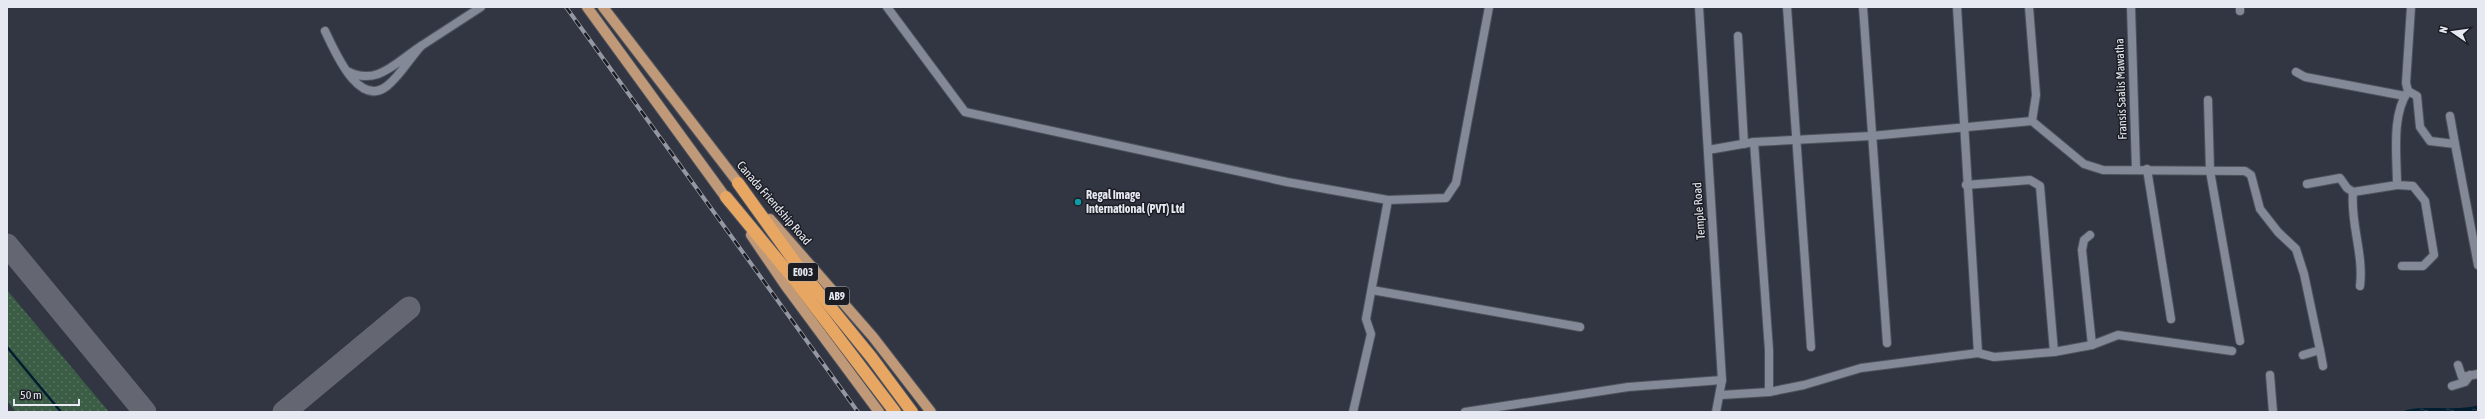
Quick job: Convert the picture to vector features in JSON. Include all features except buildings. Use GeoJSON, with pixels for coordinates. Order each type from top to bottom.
{"type":"FeatureCollection","features":[{"type":"Feature","properties":{"kind":"highway","name":"E003"},"geometry":{"type":"LineString","coordinates":[[738,183],[802,272],[872,358],[912,412]]}},
{"type":"Feature","properties":{"kind":"highway","name":"E003"},"geometry":{"type":"LineString","coordinates":[[726,197],[863,367],[896,412]]}},
{"type":"Feature","properties":{"kind":"main road"},"geometry":{"type":"LineString","coordinates":[[587,7],[726,197],[785,285],[879,412]]}},
{"type":"Feature","properties":{"kind":"main road","name":"Canada Friendship Road"},"geometry":{"type":"LineString","coordinates":[[603,7],[738,183],[873,337],[931,412]]}},
{"type":"Feature","properties":{"kind":"street"},"geometry":{"type":"LineString","coordinates":[[347,71],[364,77],[377,76],[481,7]]}},
{"type":"Feature","properties":{"kind":"street"},"geometry":{"type":"LineString","coordinates":[[886,7],[965,112],[1287,182],[1388,200],[1446,198],[1456,183],[1489,7]]}},
{"type":"Feature","properties":{"kind":"street","name":"Temple Road"},"geometry":{"type":"LineString","coordinates":[[1700,7],[1722,380],[1721,395],[1716,412]]}},
{"type":"Feature","properties":{"kind":"street"},"geometry":{"type":"LineString","coordinates":[[1787,7],[1811,347]]}},
{"type":"Feature","properties":{"kind":"street"},"geometry":{"type":"LineString","coordinates":[[1863,7],[1871,136],[1887,342]]}},
{"type":"Feature","properties":{"kind":"street"},"geometry":{"type":"LineString","coordinates":[[1957,7],[1966,127],[1966,185],[1978,352]]}},
{"type":"Feature","properties":{"kind":"street"},"geometry":{"type":"LineString","coordinates":[[2029,7],[2036,95],[2032,121]]}},
{"type":"Feature","properties":{"kind":"street","name":"Fransis Saalis Mawatha"},"geometry":{"type":"LineString","coordinates":[[2131,7],[2136,169]]}},
{"type":"Feature","properties":{"kind":"street"},"geometry":{"type":"LineString","coordinates":[[2397,185],[2398,118],[2407,93],[2406,83],[2411,7]]}},
{"type":"Feature","properties":{"kind":"street"},"geometry":{"type":"LineString","coordinates":[[325,31],[332,48],[347,71],[366,90],[380,90],[395,78],[421,46]]}},
{"type":"Feature","properties":{"kind":"street"},"geometry":{"type":"LineString","coordinates":[[1738,36],[1744,144]]}},
{"type":"Feature","properties":{"kind":"street"},"geometry":{"type":"LineString","coordinates":[[2296,72],[2305,77],[2407,93],[2417,96],[2420,127],[2430,141],[2456,144]]}},
{"type":"Feature","properties":{"kind":"street"},"geometry":{"type":"LineString","coordinates":[[2208,100],[2210,171],[2240,341]]}},
{"type":"Feature","properties":{"kind":"street"},"geometry":{"type":"LineString","coordinates":[[2450,116],[2478,265]]}},
{"type":"Feature","properties":{"kind":"street"},"geometry":{"type":"LineString","coordinates":[[1708,150],[1754,142],[1871,136],[2032,121],[2084,164],[2103,170],[2147,169],[2244,171],[2251,175],[2260,209],[2278,232],[2296,249],[2304,274],[2323,366]]}},
{"type":"Feature","properties":{"kind":"street"},"geometry":{"type":"LineString","coordinates":[[1754,142],[1769,350],[1769,392]]}},
{"type":"Feature","properties":{"kind":"street"},"geometry":{"type":"LineString","coordinates":[[2147,169],[2171,319]]}},
{"type":"Feature","properties":{"kind":"street"},"geometry":{"type":"LineString","coordinates":[[2307,184],[2340,178],[2347,188],[2353,192],[2397,185],[2413,186],[2425,201],[2434,256],[2423,266],[2402,266]]}},
{"type":"Feature","properties":{"kind":"street"},"geometry":{"type":"LineString","coordinates":[[1966,185],[2030,180],[2040,186],[2054,352]]}},
{"type":"Feature","properties":{"kind":"street"},"geometry":{"type":"LineString","coordinates":[[2353,192],[2351,206],[2362,272],[2360,286]]}},
{"type":"Feature","properties":{"kind":"street"},"geometry":{"type":"LineString","coordinates":[[1353,412],[1371,334],[1366,319],[1388,200]]}},
{"type":"Feature","properties":{"kind":"street"},"geometry":{"type":"LineString","coordinates":[[2090,235],[2084,240],[2082,250],[2092,345]]}},
{"type":"Feature","properties":{"kind":"street"},"geometry":{"type":"LineString","coordinates":[[1372,290],[1580,326]]}},
{"type":"Feature","properties":{"kind":"street"},"geometry":{"type":"LineString","coordinates":[[1721,395],[1769,392],[1804,385],[1860,368],[1978,352],[1994,356],[2054,352],[2092,345],[2118,335],[2232,351]]}},
{"type":"Feature","properties":{"kind":"street"},"geometry":{"type":"LineString","coordinates":[[2304,355],[2320,350]]}},
{"type":"Feature","properties":{"kind":"street"},"geometry":{"type":"LineString","coordinates":[[2458,365],[2462,377],[2474,374]]}},
{"type":"Feature","properties":{"kind":"street"},"geometry":{"type":"LineString","coordinates":[[2452,386],[2465,382],[2474,374]]}},
{"type":"Feature","properties":{"kind":"street"},"geometry":{"type":"LineString","coordinates":[[2270,375],[2272,412]]}},
{"type":"Feature","properties":{"kind":"street"},"geometry":{"type":"LineString","coordinates":[[1465,412],[1628,387],[1722,380]]}},
{"type":"Feature","properties":{"kind":"green space"},"geometry":{"type":"Polygon","coordinates":[[[7,290],[109,412],[16,412],[7,401],[7,290]]]}},
{"type":"Feature","properties":{"kind":"water"},"geometry":{"type":"Polygon","coordinates":[[[2478,405],[2478,412],[2403,412],[2416,409],[2460,408],[2478,405]]]}},
{"type":"Feature","properties":{"kind":"waterway"},"geometry":{"type":"LineString","coordinates":[[7,347],[61,412]]}},
{"type":"Feature","properties":{"kind":"taxiway"},"geometry":{"type":"LineString","coordinates":[[7,245],[145,412]]}},
{"type":"Feature","properties":{"kind":"taxiway"},"geometry":{"type":"LineString","coordinates":[[284,412],[409,308]]}},
{"type":"Feature","properties":{"kind":"railway"},"geometry":{"type":"LineString","coordinates":[[566,7],[858,412]]}},
{"type":"Feature","properties":{"kind":"place","name":"Regal Image International (PVT) Ltd"},"geometry":{"type":"Point","coordinates":[1078,202]}}]}
